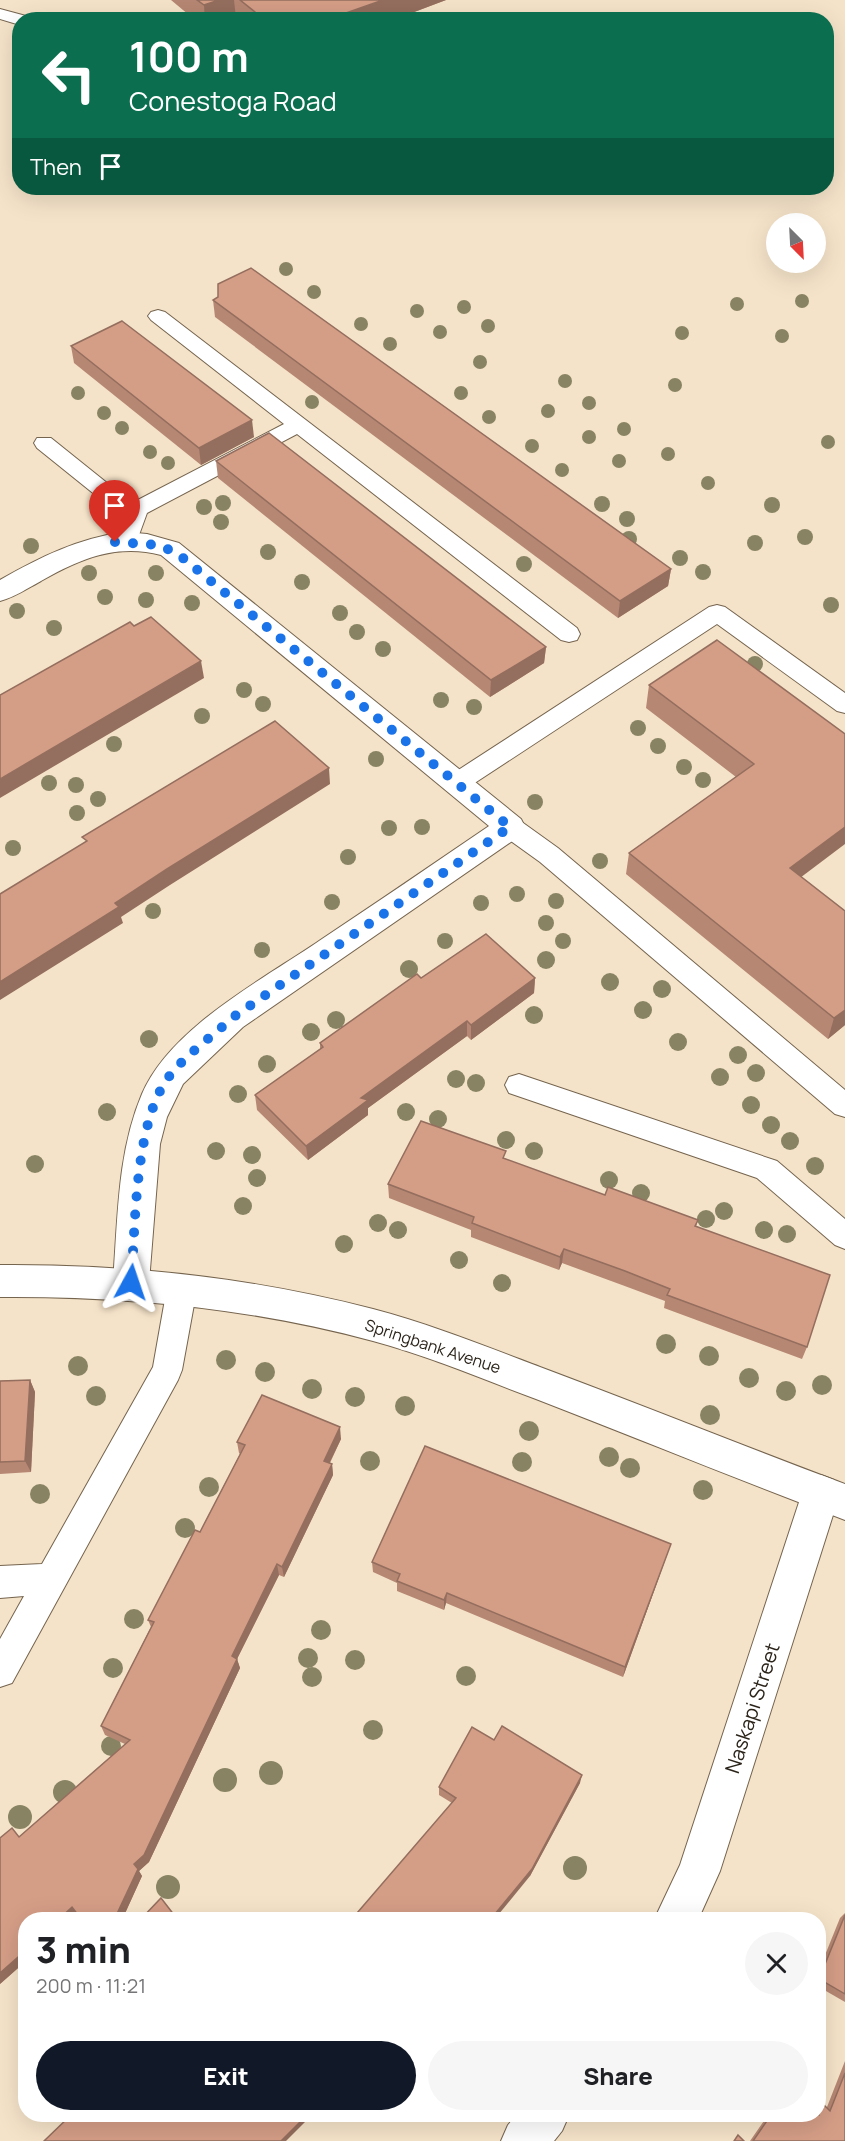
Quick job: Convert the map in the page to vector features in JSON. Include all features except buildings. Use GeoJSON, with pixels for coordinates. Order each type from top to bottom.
{"type":"FeatureCollection","features":[{"type":"Feature","properties":{"kind":"street"},"geometry":{"type":"LineString","coordinates":[[0,592],[85,548],[127,541],[159,545],[178,554],[510,827],[232,1018],[207,1037],[170,1075],[156,1097],[144,1138],[131,1282]]}},
{"type":"Feature","properties":{"kind":"street","name":"Springbank Avenue"},"geometry":{"type":"LineString","coordinates":[[0,1281],[131,1282],[281,1303],[374,1325],[448,1348],[833,1497]]}},
{"type":"Feature","properties":{"kind":"street","name":"Naskapi Street"},"geometry":{"type":"LineString","coordinates":[[680,1912],[699,1871],[833,1497]]}},
{"type":"Feature","properties":{"kind":"street"},"geometry":{"type":"LineString","coordinates":[[524,2141],[540,2122]]}},
{"type":"Feature","properties":{"kind":"lane"},"geometry":{"type":"LineString","coordinates":[[158,316],[569,634]]}},
{"type":"Feature","properties":{"kind":"lane"},"geometry":{"type":"LineString","coordinates":[[127,541],[138,509],[299,424]]}},
{"type":"Feature","properties":{"kind":"lane"},"geometry":{"type":"LineString","coordinates":[[44,443],[135,516]]}},
{"type":"Feature","properties":{"kind":"lane"},"geometry":{"type":"LineString","coordinates":[[455,784],[717,613],[845,705]]}},
{"type":"Feature","properties":{"kind":"lane"},"geometry":{"type":"LineString","coordinates":[[510,827],[549,855],[845,1106]]}},
{"type":"Feature","properties":{"kind":"lane"},"geometry":{"type":"LineString","coordinates":[[519,1085],[766,1169],[845,1236]]}},
{"type":"Feature","properties":{"kind":"lane"},"geometry":{"type":"LineString","coordinates":[[0,1671],[167,1370],[182,1288]]}},
{"type":"Feature","properties":{"kind":"lane"},"geometry":{"type":"LineString","coordinates":[[0,1582],[52,1579]]}},
{"type":"Feature","properties":{"kind":"route"},"geometry":{"type":"LineString","coordinates":[[115,542],[136,541],[159,545],[178,554],[510,827],[232,1018],[207,1037],[170,1075],[156,1097],[144,1138],[131,1282]]}}]}
